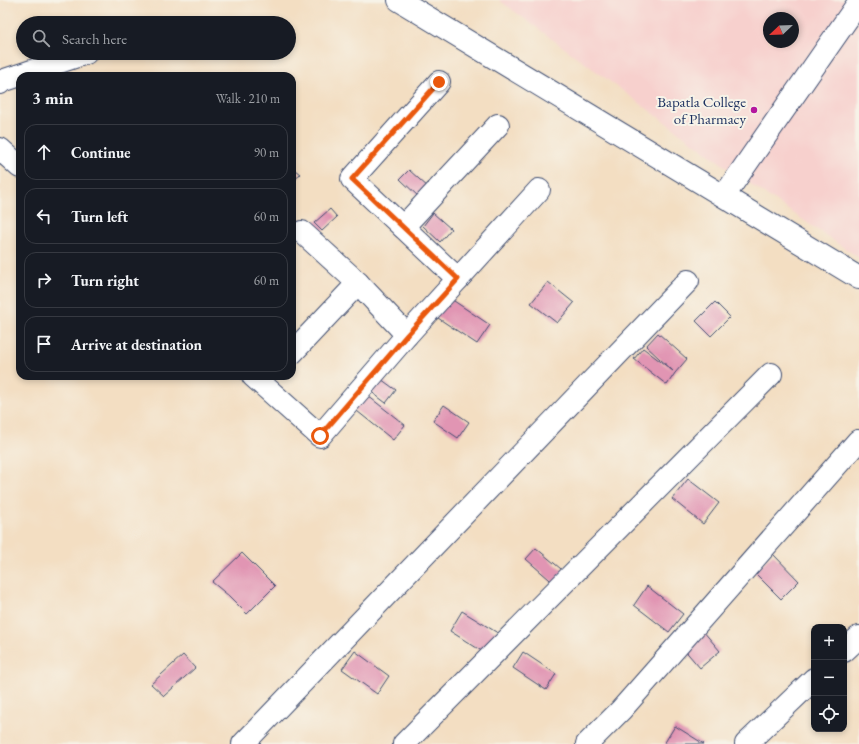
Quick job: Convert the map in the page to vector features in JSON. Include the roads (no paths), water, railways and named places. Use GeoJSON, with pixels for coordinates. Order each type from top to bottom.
{"type":"FeatureCollection","features":[{"type":"Feature","properties":{"kind":"street"},"geometry":{"type":"LineString","coordinates":[[399,0],[859,278]]}},
{"type":"Feature","properties":{"kind":"street"},"geometry":{"type":"LineString","coordinates":[[724,196],[859,2]]}},
{"type":"Feature","properties":{"kind":"street"},"geometry":{"type":"LineString","coordinates":[[29,72],[65,60]]}},
{"type":"Feature","properties":{"kind":"street"},"geometry":{"type":"LineString","coordinates":[[0,83],[16,76]]}},
{"type":"Feature","properties":{"kind":"street"},"geometry":{"type":"LineString","coordinates":[[439,82],[352,179],[458,279]]}},
{"type":"Feature","properties":{"kind":"street"},"geometry":{"type":"LineString","coordinates":[[404,227],[498,125]]}},
{"type":"Feature","properties":{"kind":"street"},"geometry":{"type":"LineString","coordinates":[[0,149],[16,163]]}},
{"type":"Feature","properties":{"kind":"street"},"geometry":{"type":"LineString","coordinates":[[263,380],[320,436],[407,335],[539,190]]}},
{"type":"Feature","properties":{"kind":"street"},"geometry":{"type":"LineString","coordinates":[[296,231],[358,283],[407,335]]}},
{"type":"Feature","properties":{"kind":"street"},"geometry":{"type":"LineString","coordinates":[[242,744],[688,281]]}},
{"type":"Feature","properties":{"kind":"street"},"geometry":{"type":"LineString","coordinates":[[296,349],[358,283]]}},
{"type":"Feature","properties":{"kind":"street"},"geometry":{"type":"LineString","coordinates":[[404,744],[771,374]]}},
{"type":"Feature","properties":{"kind":"street"},"geometry":{"type":"LineString","coordinates":[[587,744],[621,710],[858,441]]}},
{"type":"Feature","properties":{"kind":"street"},"geometry":{"type":"LineString","coordinates":[[847,648],[859,637]]}},
{"type":"Feature","properties":{"kind":"street"},"geometry":{"type":"LineString","coordinates":[[746,744],[811,682]]}},
{"type":"Feature","properties":{"kind":"place","name":"Bapatla College of Pharmacy"},"geometry":{"type":"Point","coordinates":[754,110]}}]}
